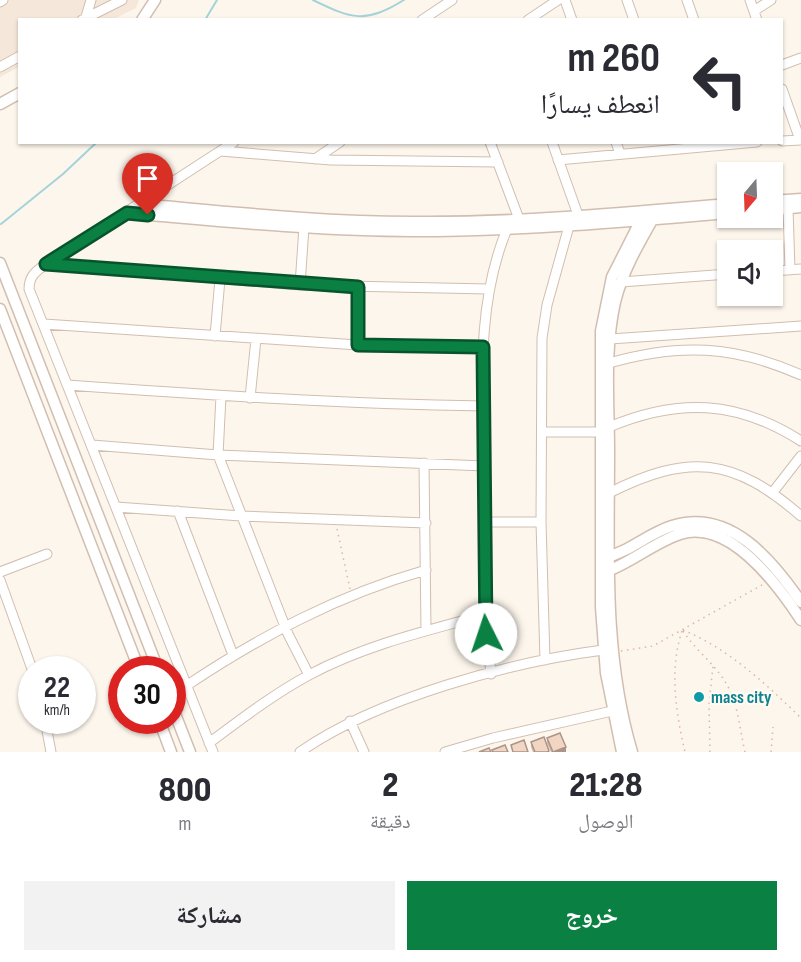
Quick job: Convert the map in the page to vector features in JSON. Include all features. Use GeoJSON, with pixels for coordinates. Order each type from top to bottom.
{"type":"FeatureCollection","features":[{"type":"Feature","properties":{"kind":"street"},"geometry":{"type":"LineString","coordinates":[[84,18],[91,0]]}},
{"type":"Feature","properties":{"kind":"street"},"geometry":{"type":"LineString","coordinates":[[84,18],[122,0]]}},
{"type":"Feature","properties":{"kind":"street"},"geometry":{"type":"LineString","coordinates":[[143,18],[155,0]]}},
{"type":"Feature","properties":{"kind":"street"},"geometry":{"type":"LineString","coordinates":[[425,18],[452,0]]}},
{"type":"Feature","properties":{"kind":"street"},"geometry":{"type":"LineString","coordinates":[[531,18],[558,0]]}},
{"type":"Feature","properties":{"kind":"street"},"geometry":{"type":"LineString","coordinates":[[565,0],[571,18]]}},
{"type":"Feature","properties":{"kind":"street"},"geometry":{"type":"LineString","coordinates":[[627,0],[633,18]]}},
{"type":"Feature","properties":{"kind":"street"},"geometry":{"type":"LineString","coordinates":[[687,0],[693,18]]}},
{"type":"Feature","properties":{"kind":"street"},"geometry":{"type":"LineString","coordinates":[[750,0],[755,15],[771,0]]}},
{"type":"Feature","properties":{"kind":"street"},"geometry":{"type":"LineString","coordinates":[[0,67],[18,57]]}},
{"type":"Feature","properties":{"kind":"street"},"geometry":{"type":"LineString","coordinates":[[783,65],[801,58]]}},
{"type":"Feature","properties":{"kind":"street"},"geometry":{"type":"LineString","coordinates":[[783,90],[798,124],[800,140],[783,141]]}},
{"type":"Feature","properties":{"kind":"street"},"geometry":{"type":"LineString","coordinates":[[0,104],[18,94]]}},
{"type":"Feature","properties":{"kind":"street"},"geometry":{"type":"LineString","coordinates":[[174,656],[29,289],[29,282],[34,272],[231,144]]}},
{"type":"Feature","properties":{"kind":"street"},"geometry":{"type":"LineString","coordinates":[[315,159],[337,144]]}},
{"type":"Feature","properties":{"kind":"street"},"geometry":{"type":"LineString","coordinates":[[491,144],[519,219]]}},
{"type":"Feature","properties":{"kind":"street"},"geometry":{"type":"LineString","coordinates":[[553,144],[578,215]]}},
{"type":"Feature","properties":{"kind":"street"},"geometry":{"type":"LineString","coordinates":[[617,144],[620,154]]}},
{"type":"Feature","properties":{"kind":"street"},"geometry":{"type":"LineString","coordinates":[[558,160],[679,146],[717,144]]}},
{"type":"Feature","properties":{"kind":"street"},"geometry":{"type":"LineString","coordinates":[[221,151],[315,159],[498,162]]}},
{"type":"Feature","properties":{"kind":"street"},"geometry":{"type":"LineString","coordinates":[[783,201],[801,200]]}},
{"type":"Feature","properties":{"kind":"street"},"geometry":{"type":"LineString","coordinates":[[140,204],[391,226],[578,215],[717,213]]}},
{"type":"Feature","properties":{"kind":"street"},"geometry":{"type":"LineString","coordinates":[[127,213],[304,227],[391,226],[507,229],[569,226],[717,206]]}},
{"type":"Feature","properties":{"kind":"street"},"geometry":{"type":"LineString","coordinates":[[783,209],[801,207]]}},
{"type":"Feature","properties":{"kind":"street"},"geometry":{"type":"LineString","coordinates":[[788,208],[790,270]]}},
{"type":"Feature","properties":{"kind":"street"},"geometry":{"type":"LineString","coordinates":[[605,566],[609,493],[604,429],[610,339],[621,282],[649,215]]}},
{"type":"Feature","properties":{"kind":"street"},"geometry":{"type":"LineString","coordinates":[[622,752],[608,651],[603,312],[619,260],[649,215]]}},
{"type":"Feature","properties":{"kind":"street"},"geometry":{"type":"LineString","coordinates":[[545,660],[541,522],[542,338],[547,305],[569,226]]}},
{"type":"Feature","properties":{"kind":"street"},"geometry":{"type":"LineString","coordinates":[[300,285],[304,227]]}},
{"type":"Feature","properties":{"kind":"street"},"geometry":{"type":"LineString","coordinates":[[491,674],[484,615],[483,347],[489,289],[507,229]]}},
{"type":"Feature","properties":{"kind":"street"},"geometry":{"type":"LineString","coordinates":[[0,263],[3,281],[153,656]]}},
{"type":"Feature","properties":{"kind":"street"},"geometry":{"type":"LineString","coordinates":[[46,264],[300,285],[489,289]]}},
{"type":"Feature","properties":{"kind":"street"},"geometry":{"type":"LineString","coordinates":[[783,270],[801,270]]}},
{"type":"Feature","properties":{"kind":"street"},"geometry":{"type":"LineString","coordinates":[[621,282],[717,275]]}},
{"type":"Feature","properties":{"kind":"street"},"geometry":{"type":"LineString","coordinates":[[215,336],[220,279]]}},
{"type":"Feature","properties":{"kind":"street"},"geometry":{"type":"LineString","coordinates":[[358,287],[358,345]]}},
{"type":"Feature","properties":{"kind":"street"},"geometry":{"type":"LineString","coordinates":[[0,309],[134,656]]}},
{"type":"Feature","properties":{"kind":"street"},"geometry":{"type":"LineString","coordinates":[[44,324],[358,345],[483,347]]}},
{"type":"Feature","properties":{"kind":"street"},"geometry":{"type":"LineString","coordinates":[[610,339],[801,326]]}},
{"type":"Feature","properties":{"kind":"street"},"geometry":{"type":"LineString","coordinates":[[250,398],[256,339]]}},
{"type":"Feature","properties":{"kind":"street"},"geometry":{"type":"LineString","coordinates":[[609,363],[643,353],[674,349],[700,349],[737,352],[775,363],[801,375]]}},
{"type":"Feature","properties":{"kind":"street"},"geometry":{"type":"LineString","coordinates":[[68,385],[368,404],[484,406]]}},
{"type":"Feature","properties":{"kind":"street"},"geometry":{"type":"LineString","coordinates":[[221,396],[218,455],[285,625],[309,675]]}},
{"type":"Feature","properties":{"kind":"street"},"geometry":{"type":"LineString","coordinates":[[542,432],[604,429],[651,411],[698,406],[727,409],[755,417],[782,428],[801,441]]}},
{"type":"Feature","properties":{"kind":"street"},"geometry":{"type":"LineString","coordinates":[[92,444],[218,455],[484,466]]}},
{"type":"Feature","properties":{"kind":"street"},"geometry":{"type":"LineString","coordinates":[[773,492],[801,456]]}},
{"type":"Feature","properties":{"kind":"street"},"geometry":{"type":"LineString","coordinates":[[424,463],[426,630]]}},
{"type":"Feature","properties":{"kind":"street"},"geometry":{"type":"LineString","coordinates":[[609,493],[647,475],[688,466],[713,467],[739,474],[773,492],[801,516]]}},
{"type":"Feature","properties":{"kind":"street"},"geometry":{"type":"LineString","coordinates":[[116,507],[242,516],[426,523]]}},
{"type":"Feature","properties":{"kind":"street"},"geometry":{"type":"LineString","coordinates":[[178,511],[233,655]]}},
{"type":"Feature","properties":{"kind":"street"},"geometry":{"type":"LineString","coordinates":[[484,522],[541,522]]}},
{"type":"Feature","properties":{"kind":"street"},"geometry":{"type":"LineString","coordinates":[[605,566],[671,526],[693,522],[711,523],[729,530],[750,543],[778,571],[801,602]]}},
{"type":"Feature","properties":{"kind":"street"},"geometry":{"type":"LineString","coordinates":[[605,566],[661,542],[694,531],[710,534],[736,547],[771,580],[801,620]]}},
{"type":"Feature","properties":{"kind":"street"},"geometry":{"type":"LineString","coordinates":[[0,572],[47,554]]}},
{"type":"Feature","properties":{"kind":"street"},"geometry":{"type":"LineString","coordinates":[[426,570],[351,595],[285,625],[186,686],[211,747],[251,712],[309,675],[426,630],[484,615]]}},
{"type":"Feature","properties":{"kind":"street"},"geometry":{"type":"LineString","coordinates":[[0,580],[27,656]]}},
{"type":"Feature","properties":{"kind":"street"},"geometry":{"type":"LineString","coordinates":[[300,752],[351,722],[411,698],[545,660],[608,651]]}},
{"type":"Feature","properties":{"kind":"street"},"geometry":{"type":"LineString","coordinates":[[446,752],[493,738],[617,710]]}},
{"type":"Feature","properties":{"kind":"street"},"geometry":{"type":"LineString","coordinates":[[617,710],[632,752]]}},
{"type":"Feature","properties":{"kind":"street"},"geometry":{"type":"LineString","coordinates":[[351,722],[364,752]]}},
{"type":"Feature","properties":{"kind":"street"},"geometry":{"type":"LineString","coordinates":[[48,734],[51,752]]}},
{"type":"Feature","properties":{"kind":"street"},"geometry":{"type":"LineString","coordinates":[[164,734],[171,752]]}},
{"type":"Feature","properties":{"kind":"street"},"geometry":{"type":"LineString","coordinates":[[183,734],[190,752]]}},
{"type":"Feature","properties":{"kind":"path"},"geometry":{"type":"LineString","coordinates":[[335,519],[351,595]]}},
{"type":"Feature","properties":{"kind":"path"},"geometry":{"type":"LineString","coordinates":[[608,651],[653,646],[771,580]]}},
{"type":"Feature","properties":{"kind":"path"},"geometry":{"type":"LineString","coordinates":[[682,630],[692,645],[713,665],[732,694],[745,752]]}},
{"type":"Feature","properties":{"kind":"path"},"geometry":{"type":"LineString","coordinates":[[682,630],[700,637],[737,662],[801,718]]}},
{"type":"Feature","properties":{"kind":"path"},"geometry":{"type":"LineString","coordinates":[[682,630],[676,657],[675,691],[685,752]]}},
{"type":"Feature","properties":{"kind":"path"},"geometry":{"type":"LineString","coordinates":[[711,752],[709,704],[713,665]]}},
{"type":"Feature","properties":{"kind":"path"},"geometry":{"type":"LineString","coordinates":[[771,752],[773,727]]}},
{"type":"Feature","properties":{"kind":"shaded area"},"geometry":{"type":"Polygon","coordinates":[[[0,0],[139,0],[136,8],[116,18],[18,18],[18,68],[0,77],[0,0]]]}},
{"type":"Feature","properties":{"kind":"building"},"geometry":{"type":"Polygon","coordinates":[[[560,733],[566,747],[553,752],[547,738],[560,733]]]}},
{"type":"Feature","properties":{"kind":"building"},"geometry":{"type":"Polygon","coordinates":[[[544,737],[549,751],[535,752],[531,742],[544,737]]]}},
{"type":"Feature","properties":{"kind":"building"},"geometry":{"type":"Polygon","coordinates":[[[524,740],[528,752],[513,752],[511,745],[524,740]]]}},
{"type":"Feature","properties":{"kind":"building"},"geometry":{"type":"Polygon","coordinates":[[[505,745],[508,752],[493,752],[492,750],[505,745]]]}},
{"type":"Feature","properties":{"kind":"building"},"geometry":{"type":"Polygon","coordinates":[[[489,748],[491,752],[479,752],[489,748]]]}},
{"type":"Feature","properties":{"kind":"waterway"},"geometry":{"type":"LineString","coordinates":[[206,18],[217,0]]}},
{"type":"Feature","properties":{"kind":"waterway"},"geometry":{"type":"LineString","coordinates":[[313,0],[349,15],[358,16],[379,13],[404,0]]}},
{"type":"Feature","properties":{"kind":"waterway"},"geometry":{"type":"LineString","coordinates":[[1,224],[63,174],[95,144]]}},
{"type":"Feature","properties":{"kind":"place","name":"mass city"},"geometry":{"type":"Point","coordinates":[699,697]}},
{"type":"Feature","properties":{"kind":"route"},"geometry":{"type":"LineString","coordinates":[[148,215],[127,213],[46,264],[300,285],[358,287],[358,345],[483,347],[484,615],[486,634]]}}]}
